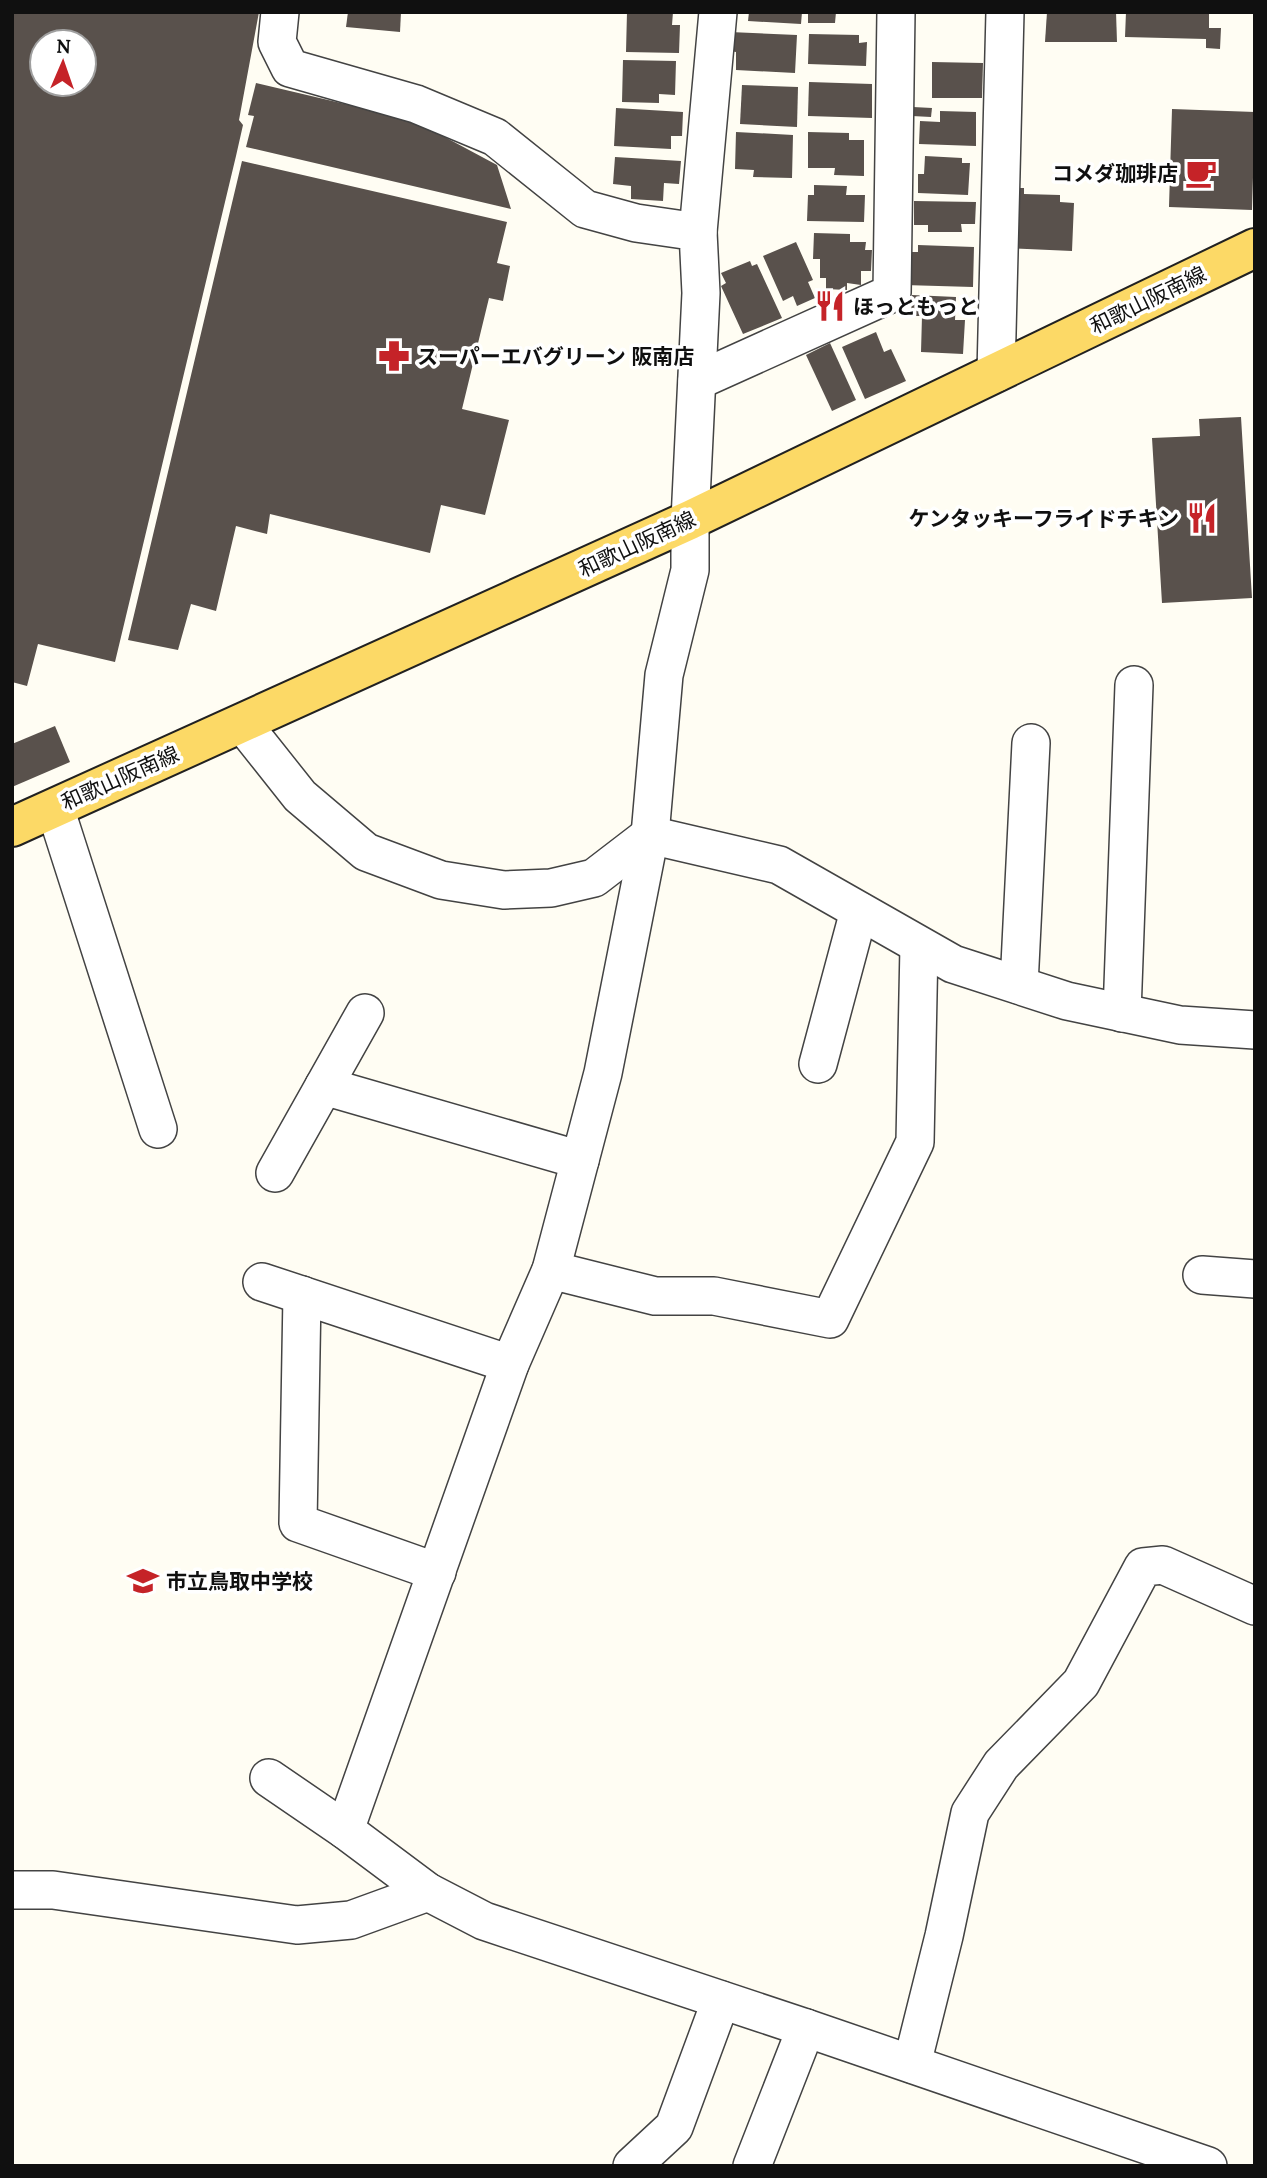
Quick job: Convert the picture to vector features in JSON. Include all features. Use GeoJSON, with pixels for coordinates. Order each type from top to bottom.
{"type":"FeatureCollection","features":[{"type":"Feature","properties":{"kind":"main road","name":"和歌山阪南線"},"geometry":{"type":"LineString","coordinates":[[12,827],[690,520],[1255,248]]}},
{"type":"Feature","properties":{"kind":"street"},"geometry":{"type":"LineString","coordinates":[[280,12],[276,42],[290,68],[416,104],[495,137],[585,209],[636,223],[698,232]]}},
{"type":"Feature","properties":{"kind":"street"},"geometry":{"type":"LineString","coordinates":[[345,1830],[510,1364],[551,1270],[604,1073],[650,835],[664,675],[690,569],[701,293],[698,232],[718,12]]}},
{"type":"Feature","properties":{"kind":"street"},"geometry":{"type":"LineString","coordinates":[[696,381],[892,293],[896,12]]}},
{"type":"Feature","properties":{"kind":"street"},"geometry":{"type":"LineString","coordinates":[[996,373],[1006,12]]}},
{"type":"Feature","properties":{"kind":"street"},"geometry":{"type":"LineString","coordinates":[[1122,1013],[1134,685]]}},
{"type":"Feature","properties":{"kind":"street"},"geometry":{"type":"LineString","coordinates":[[242,723],[300,796],[366,852],[441,880],[504,890],[551,888],[594,878],[650,835]]}},
{"type":"Feature","properties":{"kind":"street"},"geometry":{"type":"LineString","coordinates":[[1019,985],[1031,743]]}},
{"type":"Feature","properties":{"kind":"street"},"geometry":{"type":"LineString","coordinates":[[55,808],[158,1129]]}},
{"type":"Feature","properties":{"kind":"street"},"geometry":{"type":"LineString","coordinates":[[650,835],[779,865],[953,964],[1068,1001],[1122,1013],[1180,1025],[1255,1030]]}},
{"type":"Feature","properties":{"kind":"street"},"geometry":{"type":"LineString","coordinates":[[818,1064],[859,911]]}},
{"type":"Feature","properties":{"kind":"street"},"geometry":{"type":"LineString","coordinates":[[551,1270],[655,1296],[714,1296],[830,1319],[915,1142],[919,946]]}},
{"type":"Feature","properties":{"kind":"street"},"geometry":{"type":"LineString","coordinates":[[275,1173],[365,1013]]}},
{"type":"Feature","properties":{"kind":"street"},"geometry":{"type":"LineString","coordinates":[[324,1086],[580,1160]]}},
{"type":"Feature","properties":{"kind":"street"},"geometry":{"type":"LineString","coordinates":[[1202,1275],[1255,1279]]}},
{"type":"Feature","properties":{"kind":"street"},"geometry":{"type":"LineString","coordinates":[[262,1282],[510,1364]]}},
{"type":"Feature","properties":{"kind":"street"},"geometry":{"type":"LineString","coordinates":[[302,1295],[298,1522],[437,1572]]}},
{"type":"Feature","properties":{"kind":"street"},"geometry":{"type":"LineString","coordinates":[[912,2064],[944,1936],[970,1813],[1001,1765],[1081,1683],[1143,1567],[1163,1565],[1255,1606]]}},
{"type":"Feature","properties":{"kind":"street"},"geometry":{"type":"LineString","coordinates":[[269,1778],[428,1892],[484,1921],[1208,2166]]}},
{"type":"Feature","properties":{"kind":"street"},"geometry":{"type":"LineString","coordinates":[[12,1889],[53,1890],[297,1925],[351,1920],[428,1892]]}},
{"type":"Feature","properties":{"kind":"street"},"geometry":{"type":"LineString","coordinates":[[632,2166],[674,2127],[722,2000]]}},
{"type":"Feature","properties":{"kind":"street"},"geometry":{"type":"LineString","coordinates":[[752,2166],[806,2028]]}},
{"type":"Feature","properties":{"kind":"building"},"geometry":{"type":"Polygon","coordinates":[[[12,12],[259,12],[239,120],[243,125],[115,662],[38,644],[27,686],[12,682],[12,12]]]}},
{"type":"Feature","properties":{"kind":"building"},"geometry":{"type":"Polygon","coordinates":[[[348,12],[401,12],[400,32],[346,27],[348,12]]]}},
{"type":"Feature","properties":{"kind":"building"},"geometry":{"type":"Polygon","coordinates":[[[627,12],[673,12],[672,25],[680,25],[679,53],[626,52],[627,12]]]}},
{"type":"Feature","properties":{"kind":"building"},"geometry":{"type":"Polygon","coordinates":[[[749,12],[802,12],[801,24],[748,21],[749,12]]]}},
{"type":"Feature","properties":{"kind":"building"},"geometry":{"type":"Polygon","coordinates":[[[808,12],[836,12],[835,23],[808,23],[808,12]]]}},
{"type":"Feature","properties":{"kind":"building"},"geometry":{"type":"Polygon","coordinates":[[[1047,12],[1116,12],[1117,42],[1045,42],[1047,12]]]}},
{"type":"Feature","properties":{"kind":"building"},"geometry":{"type":"Polygon","coordinates":[[[1126,12],[1209,12],[1209,28],[1221,28],[1220,49],[1206,48],[1206,39],[1125,37],[1126,12]]]}},
{"type":"Feature","properties":{"kind":"building"},"geometry":{"type":"Polygon","coordinates":[[[730,32],[797,35],[795,73],[736,70],[736,52],[730,51],[730,32]]]}},
{"type":"Feature","properties":{"kind":"building"},"geometry":{"type":"Polygon","coordinates":[[[809,34],[859,35],[859,43],[867,42],[866,66],[808,64],[809,34]]]}},
{"type":"Feature","properties":{"kind":"building"},"geometry":{"type":"Polygon","coordinates":[[[623,60],[676,61],[675,95],[659,94],[659,103],[622,102],[623,60]]]}},
{"type":"Feature","properties":{"kind":"building"},"geometry":{"type":"Polygon","coordinates":[[[932,62],[983,63],[982,98],[932,98],[932,62]]]}},
{"type":"Feature","properties":{"kind":"building"},"geometry":{"type":"Polygon","coordinates":[[[809,82],[872,84],[872,118],[808,116],[809,82]]]}},
{"type":"Feature","properties":{"kind":"building"},"geometry":{"type":"Polygon","coordinates":[[[256,83],[413,120],[497,165],[511,209],[246,147],[254,116],[248,115],[256,83]]]}},
{"type":"Feature","properties":{"kind":"building"},"geometry":{"type":"Polygon","coordinates":[[[742,85],[798,87],[797,127],[740,124],[742,85]]]}},
{"type":"Feature","properties":{"kind":"building"},"geometry":{"type":"Polygon","coordinates":[[[913,107],[932,108],[931,117],[912,116],[913,107]]]}},
{"type":"Feature","properties":{"kind":"building"},"geometry":{"type":"Polygon","coordinates":[[[616,108],[683,112],[682,136],[671,136],[671,149],[614,146],[616,108]]]}},
{"type":"Feature","properties":{"kind":"building"},"geometry":{"type":"Polygon","coordinates":[[[1172,109],[1255,112],[1252,210],[1169,207],[1172,109]]]}},
{"type":"Feature","properties":{"kind":"building"},"geometry":{"type":"Polygon","coordinates":[[[940,111],[976,112],[976,146],[919,144],[920,121],[940,122],[940,111]]]}},
{"type":"Feature","properties":{"kind":"building"},"geometry":{"type":"Polygon","coordinates":[[[736,132],[793,135],[792,178],[753,177],[754,170],[735,169],[736,132]]]}},
{"type":"Feature","properties":{"kind":"building"},"geometry":{"type":"Polygon","coordinates":[[[808,132],[849,133],[849,140],[864,140],[864,176],[834,175],[835,168],[808,168],[808,132]]]}},
{"type":"Feature","properties":{"kind":"building"},"geometry":{"type":"Polygon","coordinates":[[[925,156],[962,158],[962,163],[970,163],[968,195],[918,193],[918,174],[924,174],[925,156]]]}},
{"type":"Feature","properties":{"kind":"building"},"geometry":{"type":"Polygon","coordinates":[[[615,157],[681,161],[679,184],[664,183],[663,201],[631,199],[631,186],[613,184],[615,157]]]}},
{"type":"Feature","properties":{"kind":"building"},"geometry":{"type":"Polygon","coordinates":[[[242,161],[507,222],[497,263],[510,266],[503,301],[489,298],[462,409],[509,420],[485,515],[441,505],[430,553],[270,514],[267,534],[236,526],[216,611],[191,604],[178,650],[128,640],[242,161]]]}},
{"type":"Feature","properties":{"kind":"building"},"geometry":{"type":"Polygon","coordinates":[[[814,185],[847,186],[846,195],[865,195],[864,222],[807,221],[808,195],[814,195],[814,185]]]}},
{"type":"Feature","properties":{"kind":"building"},"geometry":{"type":"Polygon","coordinates":[[[1010,188],[1024,188],[1024,194],[1060,195],[1060,202],[1074,203],[1072,251],[1008,248],[1010,188]]]}},
{"type":"Feature","properties":{"kind":"building"},"geometry":{"type":"Polygon","coordinates":[[[914,201],[976,202],[975,224],[961,224],[962,232],[928,232],[928,225],[914,225],[914,201]]]}},
{"type":"Feature","properties":{"kind":"building"},"geometry":{"type":"Polygon","coordinates":[[[814,233],[850,234],[850,242],[866,242],[865,250],[872,250],[871,271],[861,271],[861,285],[847,283],[847,290],[826,289],[826,278],[820,278],[820,259],[813,259],[814,233]]]}},
{"type":"Feature","properties":{"kind":"building"},"geometry":{"type":"Polygon","coordinates":[[[796,242],[813,280],[808,282],[815,298],[797,306],[793,296],[783,301],[763,256],[796,242]]]}},
{"type":"Feature","properties":{"kind":"building"},"geometry":{"type":"Polygon","coordinates":[[[918,245],[974,247],[973,287],[904,285],[910,252],[918,252],[918,245]]]}},
{"type":"Feature","properties":{"kind":"building"},"geometry":{"type":"Polygon","coordinates":[[[750,261],[752,266],[757,264],[782,318],[743,334],[721,286],[726,283],[721,273],[750,261]]]}},
{"type":"Feature","properties":{"kind":"building"},"geometry":{"type":"Polygon","coordinates":[[[912,295],[956,297],[955,320],[965,320],[963,354],[921,352],[922,316],[911,316],[912,295]]]}},
{"type":"Feature","properties":{"kind":"building"},"geometry":{"type":"Polygon","coordinates":[[[876,332],[884,352],[891,349],[906,381],[865,399],[842,347],[876,332]]]}},
{"type":"Feature","properties":{"kind":"building"},"geometry":{"type":"Polygon","coordinates":[[[830,343],[856,400],[832,411],[806,355],[830,343]]]}},
{"type":"Feature","properties":{"kind":"building","name":"ケンタッキーフライドチキン"},"geometry":{"type":"Polygon","coordinates":[[[1241,417],[1252,598],[1162,603],[1152,438],[1200,436],[1199,419],[1241,417]]]}},
{"type":"Feature","properties":{"kind":"building"},"geometry":{"type":"Polygon","coordinates":[[[55,726],[70,762],[12,787],[12,744],[55,726]]]}},
{"type":"Feature","properties":{"kind":"place","name":"コメダ珈琲店"},"geometry":{"type":"Point","coordinates":[1201,173]}},
{"type":"Feature","properties":{"kind":"place","name":"ほっともっと"},"geometry":{"type":"Point","coordinates":[830,306]}},
{"type":"Feature","properties":{"kind":"place","name":"スーパーエバグリーン 阪南店"},"geometry":{"type":"Point","coordinates":[394,356]}},
{"type":"Feature","properties":{"kind":"place","name":"ケンタッキーフライドチキン"},"geometry":{"type":"Point","coordinates":[1202,518]}},
{"type":"Feature","properties":{"kind":"place","name":"市立鳥取中学校"},"geometry":{"type":"Point","coordinates":[143,1581]}}]}
